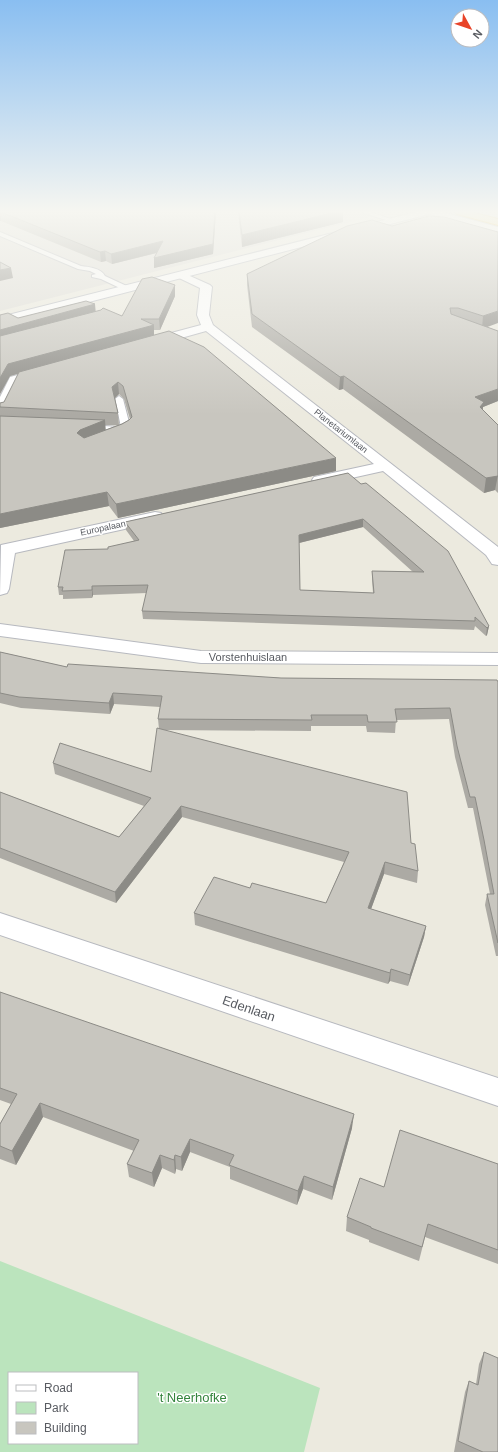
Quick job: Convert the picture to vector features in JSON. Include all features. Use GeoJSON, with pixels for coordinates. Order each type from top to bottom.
{"type":"FeatureCollection","features":[{"type":"Feature","properties":{"kind":"street"},"geometry":{"type":"LineString","coordinates":[[0,321],[161,280],[204,293]]}},
{"type":"Feature","properties":{"kind":"street"},"geometry":{"type":"LineString","coordinates":[[138,346],[208,327],[203,315],[205,302],[204,293],[206,287],[191,280]]}},
{"type":"Feature","properties":{"kind":"street","name":"Planetariumlaan"},"geometry":{"type":"LineString","coordinates":[[208,327],[386,466],[493,552],[498,560]]}},
{"type":"Feature","properties":{"kind":"street"},"geometry":{"type":"LineString","coordinates":[[0,411],[10,378],[54,369]]}},
{"type":"Feature","properties":{"kind":"street"},"geometry":{"type":"LineString","coordinates":[[309,483],[386,466]]}},
{"type":"Feature","properties":{"kind":"street","name":"Europalaan"},"geometry":{"type":"LineString","coordinates":[[0,588],[4,550],[169,514]]}},
{"type":"Feature","properties":{"kind":"street","name":"Vorstenhuislaan"},"geometry":{"type":"LineString","coordinates":[[0,630],[201,657],[498,659]]}},
{"type":"Feature","properties":{"kind":"street","name":"Edenlaan"},"geometry":{"type":"LineString","coordinates":[[0,924],[498,1092]]}},
{"type":"Feature","properties":{"kind":"lane"},"geometry":{"type":"LineString","coordinates":[[109,280],[128,288]]}},
{"type":"Feature","properties":{"kind":"lane"},"geometry":{"type":"LineString","coordinates":[[119,398],[126,430]]}},
{"type":"Feature","properties":{"kind":"lane"},"geometry":{"type":"LineString","coordinates":[[79,428],[126,430]]}},
{"type":"Feature","properties":{"kind":"lane"},"geometry":{"type":"LineString","coordinates":[[105,438],[126,430]]}},
{"type":"Feature","properties":{"kind":"shaded area"},"geometry":{"type":"Polygon","coordinates":[[[0,280],[123,280],[0,311],[0,280]]]}},
{"type":"Feature","properties":{"kind":"green space","name":"'t Neerhofke"},"geometry":{"type":"Polygon","coordinates":[[[0,1261],[320,1388],[304,1452],[0,1452],[0,1261]]]}},
{"type":"Feature","properties":{"kind":"building"},"geometry":{"type":"Polygon","coordinates":[[[142,280],[160,280],[175,285],[159,319],[141,319],[154,325],[8,364],[0,378],[0,336],[101,310],[103,308],[122,316],[142,280]]]}},
{"type":"Feature","properties":{"kind":"building"},"geometry":{"type":"Polygon","coordinates":[[[248,280],[498,280],[498,311],[483,316],[458,308],[450,308],[451,314],[498,331],[498,389],[475,397],[484,402],[480,407],[498,425],[498,476],[486,478],[344,376],[340,377],[252,314],[248,280]]]}},
{"type":"Feature","properties":{"kind":"building"},"geometry":{"type":"Polygon","coordinates":[[[86,301],[95,304],[0,330],[0,315],[8,313],[18,318],[86,301]]]}},
{"type":"Feature","properties":{"kind":"building"},"geometry":{"type":"Polygon","coordinates":[[[169,331],[204,347],[336,458],[116,504],[107,492],[0,514],[0,416],[105,420],[80,430],[77,433],[84,438],[122,424],[132,417],[123,386],[118,382],[112,387],[118,413],[0,407],[0,403],[4,402],[19,372],[169,331]]]}},
{"type":"Feature","properties":{"kind":"building"},"geometry":{"type":"Polygon","coordinates":[[[348,473],[361,484],[366,483],[448,551],[489,626],[487,628],[475,617],[475,621],[142,611],[148,585],[92,586],[92,590],[62,591],[63,587],[58,587],[65,550],[108,549],[108,547],[139,540],[125,522],[348,473]],[[363,519],[299,535],[300,590],[374,593],[372,571],[424,572],[363,519]]]}},
{"type":"Feature","properties":{"kind":"building"},"geometry":{"type":"Polygon","coordinates":[[[0,652],[67,667],[68,664],[281,678],[497,680],[498,943],[487,894],[494,894],[484,840],[475,797],[470,797],[457,746],[450,708],[395,709],[397,722],[368,722],[367,715],[311,715],[312,720],[158,719],[162,696],[113,693],[109,703],[19,697],[0,693],[0,652]]]}},
{"type":"Feature","properties":{"kind":"building"},"geometry":{"type":"Polygon","coordinates":[[[157,728],[407,792],[411,843],[415,844],[418,871],[385,862],[368,908],[426,926],[410,975],[391,969],[390,973],[194,913],[214,877],[250,888],[252,883],[326,903],[349,852],[181,806],[115,892],[0,848],[0,792],[119,837],[151,798],[53,763],[60,743],[151,772],[157,728]]]}},
{"type":"Feature","properties":{"kind":"building"},"geometry":{"type":"Polygon","coordinates":[[[0,992],[354,1114],[333,1187],[304,1176],[298,1191],[229,1165],[234,1155],[190,1139],[181,1157],[175,1155],[174,1160],[160,1155],[152,1173],[127,1164],[139,1140],[40,1103],[12,1151],[0,1146],[0,1124],[17,1094],[0,1088],[0,992]]]}},
{"type":"Feature","properties":{"kind":"building"},"geometry":{"type":"Polygon","coordinates":[[[400,1130],[498,1164],[498,1250],[428,1224],[422,1247],[371,1228],[347,1217],[360,1178],[384,1187],[400,1130]]]}},
{"type":"Feature","properties":{"kind":"building"},"geometry":{"type":"Polygon","coordinates":[[[484,1352],[498,1358],[498,1452],[483,1452],[458,1441],[469,1381],[478,1385],[484,1352]]]}}]}
